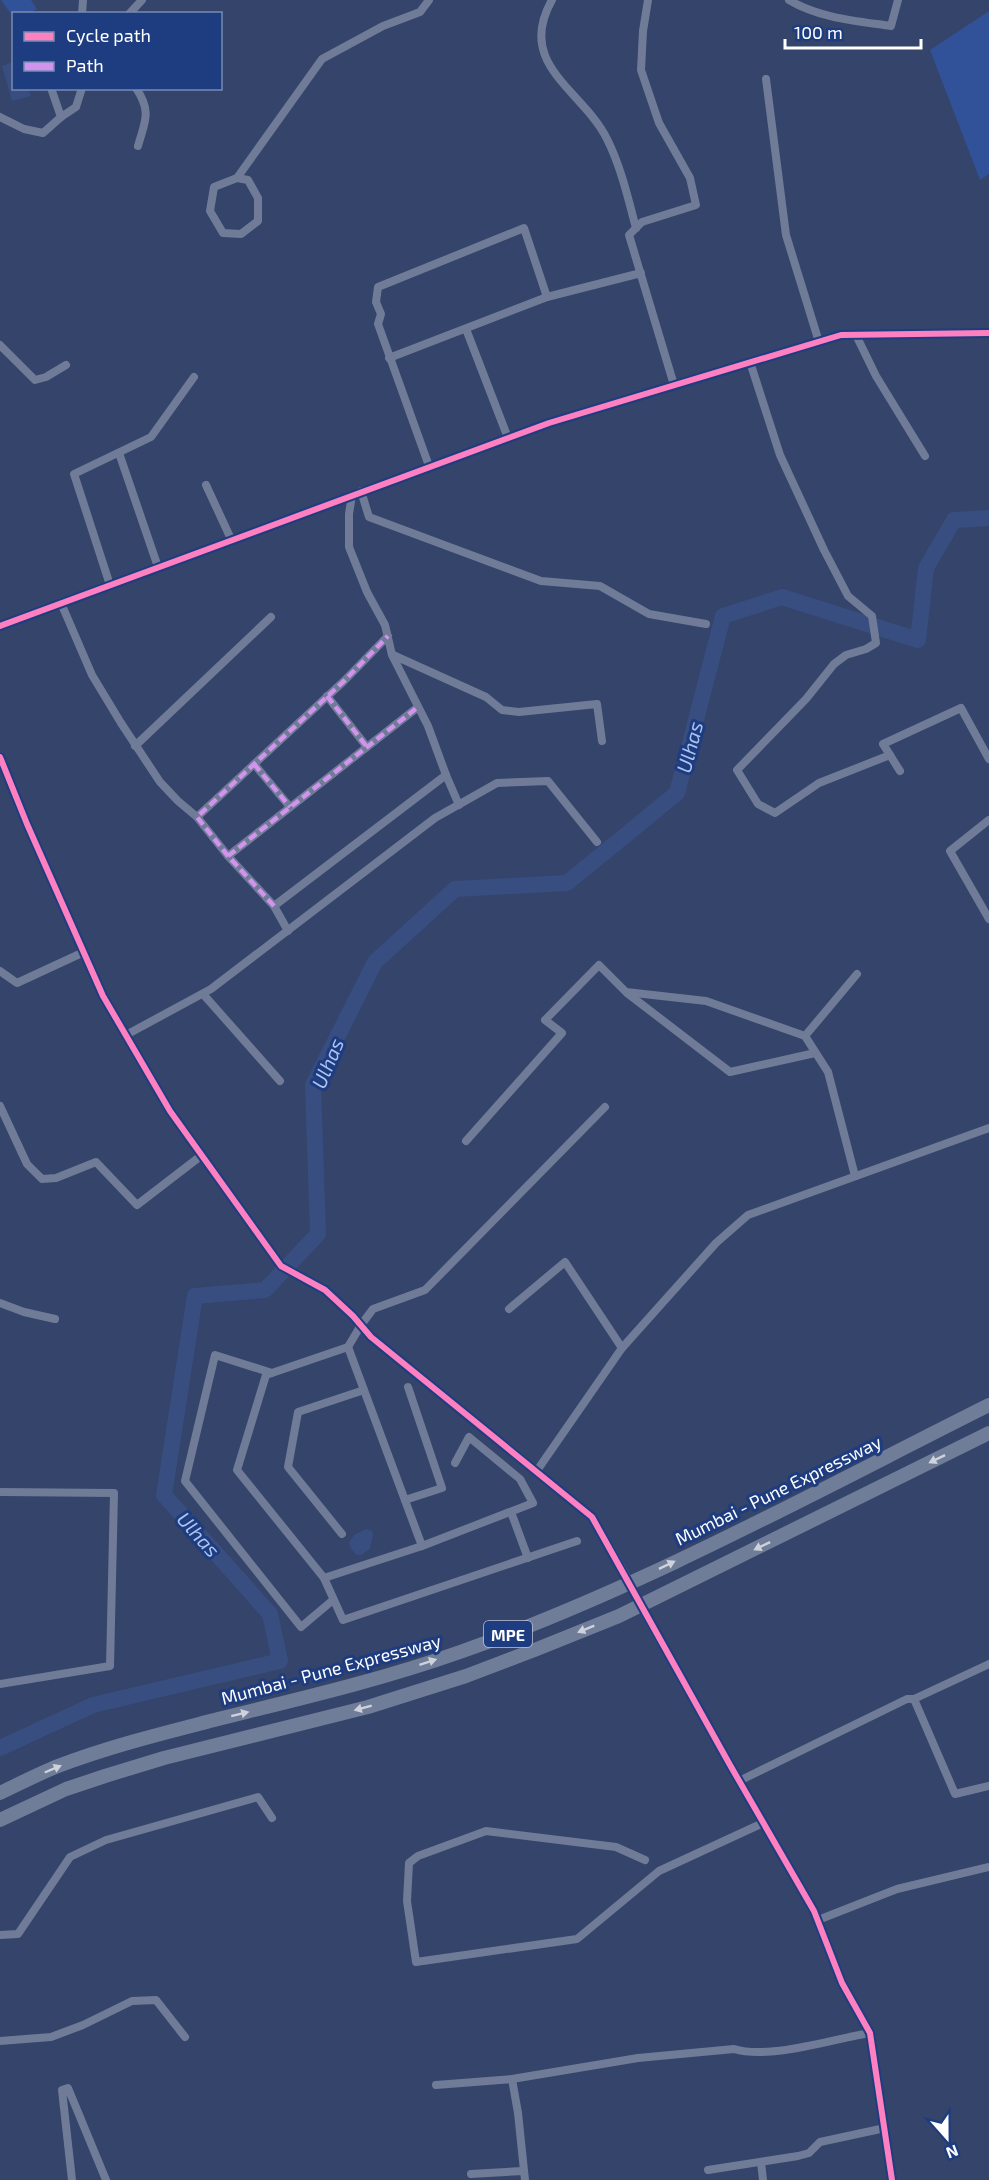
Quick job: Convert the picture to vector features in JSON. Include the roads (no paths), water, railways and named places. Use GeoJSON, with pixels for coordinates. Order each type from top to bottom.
{"type":"FeatureCollection","features":[{"type":"Feature","properties":{"kind":"highway","name":"Mumbai - Pune Expressway"},"geometry":{"type":"LineString","coordinates":[[0,1793],[57,1766],[98,1752],[157,1734],[362,1683],[458,1653],[528,1626],[609,1594],[989,1406]]}},
{"type":"Feature","properties":{"kind":"highway","name":"MPE"},"geometry":{"type":"LineString","coordinates":[[0,1820],[66,1789],[105,1776],[164,1758],[368,1707],[466,1676],[537,1649],[629,1611],[989,1433]]}},
{"type":"Feature","properties":{"kind":"street"},"geometry":{"type":"LineString","coordinates":[[131,12],[142,0]]}},
{"type":"Feature","properties":{"kind":"street"},"geometry":{"type":"LineString","coordinates":[[237,178],[248,180],[258,198],[258,221],[241,234],[223,233],[210,211],[214,187],[237,178],[322,59],[383,26],[420,12],[429,0]]}},
{"type":"Feature","properties":{"kind":"street"},"geometry":{"type":"LineString","coordinates":[[552,0],[541,29],[541,45],[545,57],[558,79],[586,110],[606,137],[619,167],[636,228]]}},
{"type":"Feature","properties":{"kind":"street"},"geometry":{"type":"LineString","coordinates":[[648,0],[643,31],[641,70],[659,123],[690,178],[696,205],[642,222],[629,235],[674,385]]}},
{"type":"Feature","properties":{"kind":"street"},"geometry":{"type":"LineString","coordinates":[[789,0],[799,6],[844,20],[891,26],[898,0]]}},
{"type":"Feature","properties":{"kind":"street"},"geometry":{"type":"LineString","coordinates":[[766,79],[786,235],[819,342]]}},
{"type":"Feature","properties":{"kind":"street"},"geometry":{"type":"LineString","coordinates":[[52,90],[61,117]]}},
{"type":"Feature","properties":{"kind":"street"},"geometry":{"type":"LineString","coordinates":[[0,117],[24,129],[43,133],[76,107],[81,90]]}},
{"type":"Feature","properties":{"kind":"street"},"geometry":{"type":"LineString","coordinates":[[137,90],[144,101],[147,114],[138,146]]}},
{"type":"Feature","properties":{"kind":"street"},"geometry":{"type":"LineString","coordinates":[[429,466],[378,324],[381,314],[376,302],[378,287],[524,228],[547,297]]}},
{"type":"Feature","properties":{"kind":"street"},"geometry":{"type":"LineString","coordinates":[[389,358],[547,297],[641,273]]}},
{"type":"Feature","properties":{"kind":"street"},"geometry":{"type":"LineString","coordinates":[[466,328],[508,438]]}},
{"type":"Feature","properties":{"kind":"street"},"geometry":{"type":"LineString","coordinates":[[0,626],[549,423],[841,335],[989,333]]}},
{"type":"Feature","properties":{"kind":"street"},"geometry":{"type":"LineString","coordinates":[[856,334],[876,376],[925,456]]}},
{"type":"Feature","properties":{"kind":"street"},"geometry":{"type":"LineString","coordinates":[[0,345],[35,380],[46,377],[66,365]]}},
{"type":"Feature","properties":{"kind":"street"},"geometry":{"type":"LineString","coordinates":[[750,362],[780,455],[848,596],[872,616],[876,643],[866,649],[846,655],[834,664],[806,699],[737,770],[758,804],[776,813],[819,783],[890,755]]}},
{"type":"Feature","properties":{"kind":"street"},"geometry":{"type":"LineString","coordinates":[[110,585],[74,474],[151,437],[194,377]]}},
{"type":"Feature","properties":{"kind":"street"},"geometry":{"type":"LineString","coordinates":[[119,453],[158,567]]}},
{"type":"Feature","properties":{"kind":"street"},"geometry":{"type":"LineString","coordinates":[[206,485],[231,539]]}},
{"type":"Feature","properties":{"kind":"street"},"geometry":{"type":"LineString","coordinates":[[361,491],[369,517],[541,581],[600,586],[649,614],[706,624]]}},
{"type":"Feature","properties":{"kind":"street"},"geometry":{"type":"LineString","coordinates":[[352,495],[349,514],[349,548],[367,592],[385,625],[392,655],[428,726],[459,805]]}},
{"type":"Feature","properties":{"kind":"street"},"geometry":{"type":"LineString","coordinates":[[61,603],[92,675],[135,746],[160,782],[197,817],[228,856],[274,906],[288,931]]}},
{"type":"Feature","properties":{"kind":"street"},"geometry":{"type":"LineString","coordinates":[[135,746],[271,617]]}},
{"type":"Feature","properties":{"kind":"street"},"geometry":{"type":"LineString","coordinates":[[197,817],[388,636]]}},
{"type":"Feature","properties":{"kind":"street"},"geometry":{"type":"LineString","coordinates":[[392,655],[486,697],[502,710],[519,712],[597,704],[602,741]]}},
{"type":"Feature","properties":{"kind":"street"},"geometry":{"type":"LineString","coordinates":[[327,696],[367,747]]}},
{"type":"Feature","properties":{"kind":"street"},"geometry":{"type":"LineString","coordinates":[[228,856],[418,707]]}},
{"type":"Feature","properties":{"kind":"street"},"geometry":{"type":"LineString","coordinates":[[900,771],[883,744],[961,708],[989,759]]}},
{"type":"Feature","properties":{"kind":"street"},"geometry":{"type":"LineString","coordinates":[[0,757],[103,996],[170,1111],[281,1266],[325,1290],[371,1337],[592,1517],[814,1911],[842,1983],[870,2033],[892,2180]]}},
{"type":"Feature","properties":{"kind":"street"},"geometry":{"type":"LineString","coordinates":[[254,764],[290,807]]}},
{"type":"Feature","properties":{"kind":"street"},"geometry":{"type":"LineString","coordinates":[[274,906],[446,775]]}},
{"type":"Feature","properties":{"kind":"street"},"geometry":{"type":"LineString","coordinates":[[126,1035],[203,994],[435,818],[497,783],[548,781],[597,842]]}},
{"type":"Feature","properties":{"kind":"street"},"geometry":{"type":"LineString","coordinates":[[989,820],[950,851],[989,919]]}},
{"type":"Feature","properties":{"kind":"street"},"geometry":{"type":"LineString","coordinates":[[0,971],[17,983],[84,952]]}},
{"type":"Feature","properties":{"kind":"street"},"geometry":{"type":"LineString","coordinates":[[466,1141],[562,1033],[544,1020],[599,965],[626,992],[730,1072],[815,1053]]}},
{"type":"Feature","properties":{"kind":"street"},"geometry":{"type":"LineString","coordinates":[[805,1036],[857,974]]}},
{"type":"Feature","properties":{"kind":"street"},"geometry":{"type":"LineString","coordinates":[[626,992],[706,1001],[805,1036],[828,1072],[855,1176]]}},
{"type":"Feature","properties":{"kind":"street"},"geometry":{"type":"LineString","coordinates":[[203,994],[280,1081]]}},
{"type":"Feature","properties":{"kind":"street"},"geometry":{"type":"LineString","coordinates":[[0,1106],[27,1164],[42,1179],[56,1178],[96,1162],[137,1205],[202,1155]]}},
{"type":"Feature","properties":{"kind":"street"},"geometry":{"type":"LineString","coordinates":[[577,1542],[343,1620],[324,1578],[237,1470],[267,1375],[348,1347],[373,1309],[425,1290],[605,1107]]}},
{"type":"Feature","properties":{"kind":"street"},"geometry":{"type":"LineString","coordinates":[[536,1472],[622,1348],[716,1243],[748,1215],[989,1128]]}},
{"type":"Feature","properties":{"kind":"street"},"geometry":{"type":"LineString","coordinates":[[509,1309],[565,1262],[622,1348]]}},
{"type":"Feature","properties":{"kind":"street"},"geometry":{"type":"LineString","coordinates":[[0,1303],[24,1312],[55,1319]]}},
{"type":"Feature","properties":{"kind":"street"},"geometry":{"type":"LineString","coordinates":[[348,1347],[422,1546]]}},
{"type":"Feature","properties":{"kind":"street"},"geometry":{"type":"LineString","coordinates":[[272,1373],[215,1355],[185,1481],[301,1627],[333,1600]]}},
{"type":"Feature","properties":{"kind":"street"},"geometry":{"type":"LineString","coordinates":[[405,1500],[442,1488],[408,1387]]}},
{"type":"Feature","properties":{"kind":"street"},"geometry":{"type":"LineString","coordinates":[[342,1534],[288,1467],[298,1412],[364,1390]]}},
{"type":"Feature","properties":{"kind":"street"},"geometry":{"type":"LineString","coordinates":[[324,1578],[422,1546],[533,1503],[520,1479],[469,1437],[455,1463]]}},
{"type":"Feature","properties":{"kind":"street"},"geometry":{"type":"LineString","coordinates":[[0,1492],[114,1493],[110,1666],[0,1684]]}},
{"type":"Feature","properties":{"kind":"street"},"geometry":{"type":"LineString","coordinates":[[511,1512],[528,1558]]}},
{"type":"Feature","properties":{"kind":"street"},"geometry":{"type":"LineString","coordinates":[[739,1781],[907,1699],[914,1699],[989,1664]]}},
{"type":"Feature","properties":{"kind":"street"},"geometry":{"type":"LineString","coordinates":[[914,1699],[955,1794],[989,1786]]}},
{"type":"Feature","properties":{"kind":"street"},"geometry":{"type":"LineString","coordinates":[[0,1935],[18,1934],[70,1857],[106,1840],[258,1797],[272,1818]]}},
{"type":"Feature","properties":{"kind":"street"},"geometry":{"type":"LineString","coordinates":[[645,1860],[616,1847],[486,1831],[418,1856],[409,1863],[407,1901],[416,1962],[577,1939],[658,1871],[763,1823]]}},
{"type":"Feature","properties":{"kind":"street"},"geometry":{"type":"LineString","coordinates":[[818,1920],[897,1889],[989,1867]]}},
{"type":"Feature","properties":{"kind":"street"},"geometry":{"type":"LineString","coordinates":[[0,2041],[51,2037],[83,2025],[132,2001],[156,2000],[184,2037]]}},
{"type":"Feature","properties":{"kind":"street"},"geometry":{"type":"LineString","coordinates":[[436,2085],[512,2079],[638,2058],[734,2049],[745,2053],[773,2052],[870,2033]]}},
{"type":"Feature","properties":{"kind":"street"},"geometry":{"type":"LineString","coordinates":[[512,2079],[525,2180]]}},
{"type":"Feature","properties":{"kind":"street"},"geometry":{"type":"LineString","coordinates":[[72,2180],[62,2090],[68,2088],[106,2180]]}},
{"type":"Feature","properties":{"kind":"street"},"geometry":{"type":"LineString","coordinates":[[708,2170],[798,2156],[809,2152],[820,2142],[885,2128]]}},
{"type":"Feature","properties":{"kind":"street"},"geometry":{"type":"LineString","coordinates":[[761,2162],[763,2180]]}},
{"type":"Feature","properties":{"kind":"street"},"geometry":{"type":"LineString","coordinates":[[471,2174],[523,2171]]}},
{"type":"Feature","properties":{"kind":"waterway","name":"Ulhas"},"geometry":{"type":"LineString","coordinates":[[0,1748],[93,1705],[280,1661],[270,1614],[164,1495],[195,1296],[265,1290],[318,1234],[313,1085],[375,962],[455,889],[567,883],[677,793],[723,616],[782,597],[918,640],[926,568],[954,520],[989,518]]}}]}
